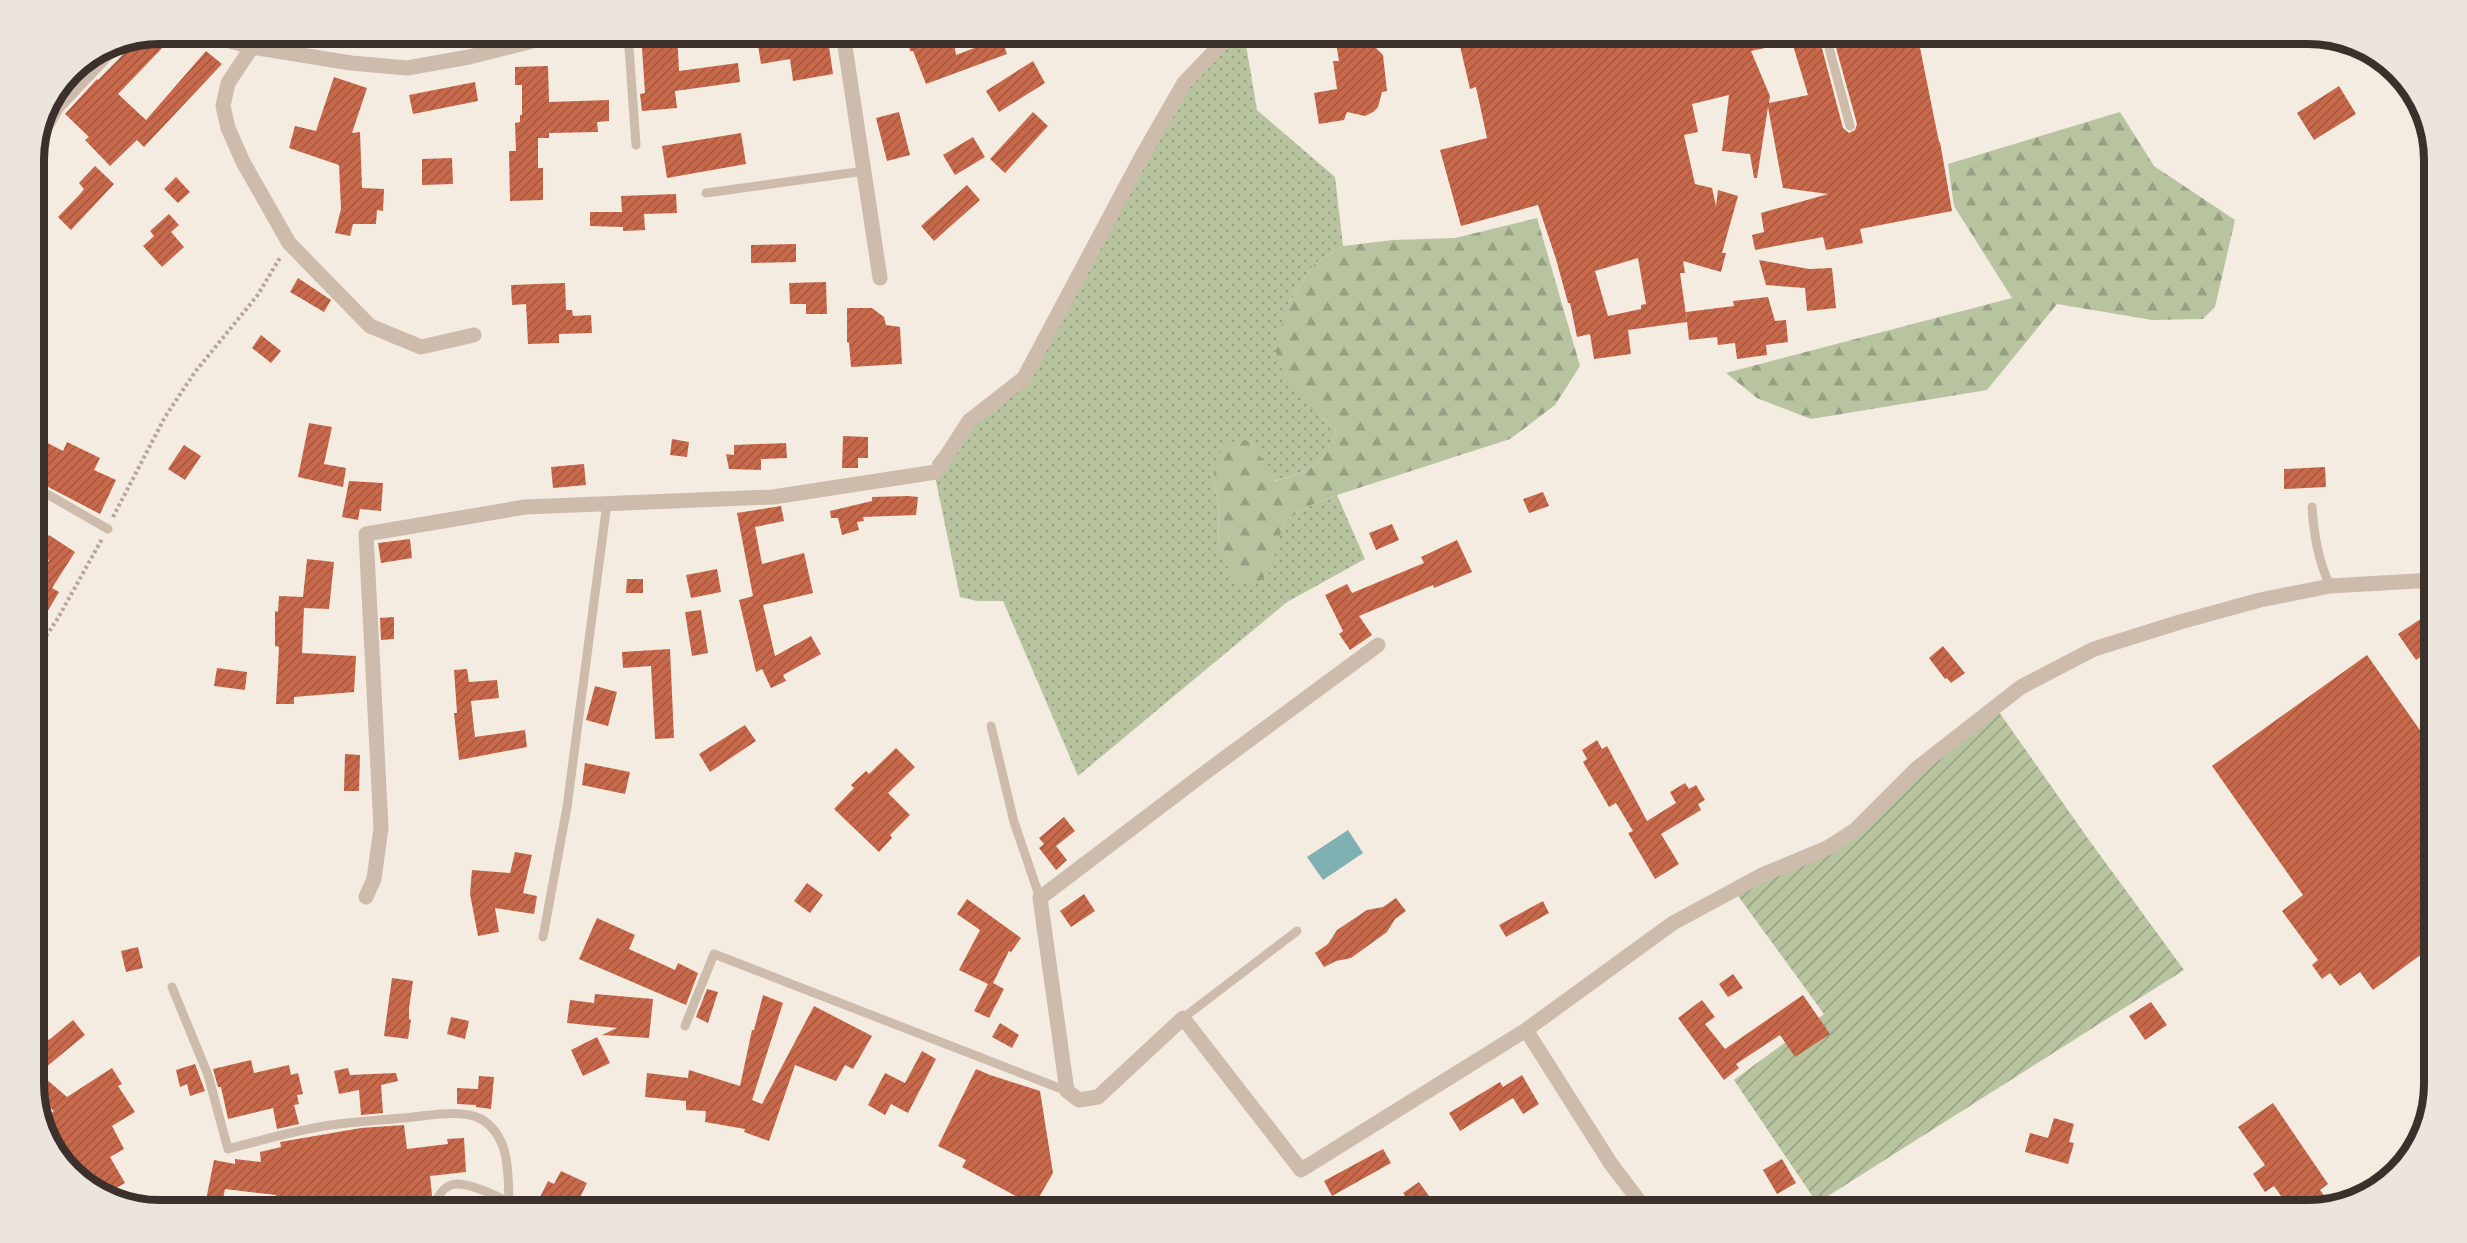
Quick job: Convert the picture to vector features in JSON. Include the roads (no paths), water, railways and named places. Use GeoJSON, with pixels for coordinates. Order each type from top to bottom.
{"type":"FeatureCollection","features":[{"type":"Feature","properties":{"kind":"street"},"geometry":{"type":"LineString","coordinates":[[241,44],[351,63],[407,68],[469,57],[517,44]]}},
{"type":"Feature","properties":{"kind":"street"},"geometry":{"type":"LineString","coordinates":[[845,44],[880,278]]}},
{"type":"Feature","properties":{"kind":"street"},"geometry":{"type":"LineString","coordinates":[[366,897],[374,879],[381,828],[366,534],[525,507],[773,497],[936,471],[969,421],[1024,378],[1142,156],[1184,83],[1221,44]]}},
{"type":"Feature","properties":{"kind":"street"},"geometry":{"type":"LineString","coordinates":[[252,47],[228,83],[223,106],[228,128],[243,162],[289,243],[370,326],[421,347],[474,335]]}},
{"type":"Feature","properties":{"kind":"street"},"geometry":{"type":"LineString","coordinates":[[1378,645],[1040,898],[1067,1091],[1079,1100],[1098,1097],[1183,1018],[1301,1170],[1526,1030],[1673,923],[1762,875],[1827,848],[1855,830],[1916,769],[2021,687],[2094,649],[2248,603],[2330,586],[2423,581]]}},
{"type":"Feature","properties":{"kind":"street"},"geometry":{"type":"LineString","coordinates":[[1526,1030],[1611,1164],[1638,1199]]}},
{"type":"Feature","properties":{"kind":"lane"},"geometry":{"type":"LineString","coordinates":[[629,44],[636,145]]}},
{"type":"Feature","properties":{"kind":"lane"},"geometry":{"type":"LineString","coordinates":[[1828,44],[1850,126]]}},
{"type":"Feature","properties":{"kind":"lane"},"geometry":{"type":"LineString","coordinates":[[47,131],[59,109],[111,54]]}},
{"type":"Feature","properties":{"kind":"lane"},"geometry":{"type":"LineString","coordinates":[[706,193],[865,171]]}},
{"type":"Feature","properties":{"kind":"lane"},"geometry":{"type":"LineString","coordinates":[[44,492],[108,529]]}},
{"type":"Feature","properties":{"kind":"lane"},"geometry":{"type":"LineString","coordinates":[[543,937],[567,807],[608,503]]}},
{"type":"Feature","properties":{"kind":"lane"},"geometry":{"type":"LineString","coordinates":[[2312,507],[2314,537],[2320,565],[2330,586]]}},
{"type":"Feature","properties":{"kind":"lane"},"geometry":{"type":"LineString","coordinates":[[991,726],[1014,822],[1040,898]]}},
{"type":"Feature","properties":{"kind":"lane"},"geometry":{"type":"LineString","coordinates":[[1183,1018],[1297,931]]}},
{"type":"Feature","properties":{"kind":"lane"},"geometry":{"type":"LineString","coordinates":[[685,1026],[714,954],[1067,1091]]}},
{"type":"Feature","properties":{"kind":"lane"},"geometry":{"type":"LineString","coordinates":[[172,987],[208,1075],[228,1149],[271,1137],[330,1125],[440,1114],[471,1115],[482,1120],[501,1139],[507,1166],[508,1199]]}},
{"type":"Feature","properties":{"kind":"lane"},"geometry":{"type":"LineString","coordinates":[[438,1199],[444,1188],[456,1184],[491,1193],[502,1199]]}},
{"type":"Feature","properties":{"kind":"water"},"geometry":{"type":"Polygon","coordinates":[[[1348,830],[1363,853],[1323,880],[1307,857],[1348,830]]]}}]}
